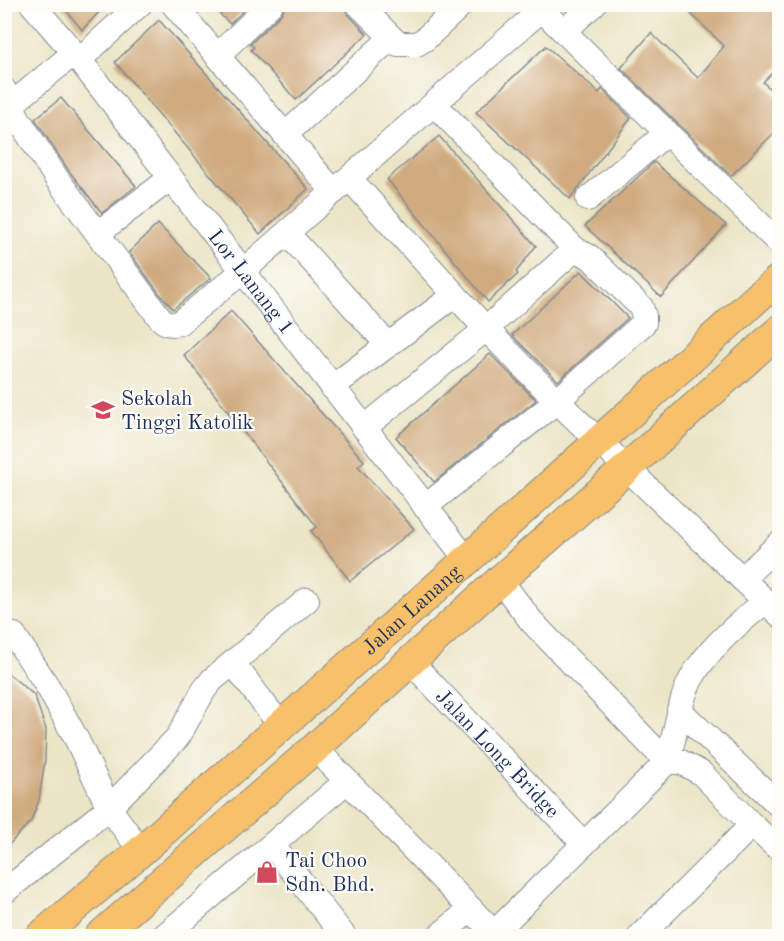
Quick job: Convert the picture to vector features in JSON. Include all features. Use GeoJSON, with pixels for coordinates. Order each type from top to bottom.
{"type":"FeatureCollection","features":[{"type":"Feature","properties":{"kind":"main road","name":"Jalan Lanang"},"geometry":{"type":"LineString","coordinates":[[41,936],[141,851],[780,279]]}},
{"type":"Feature","properties":{"kind":"main road","name":"Jalan Lanang"},"geometry":{"type":"LineString","coordinates":[[100,936],[315,748],[778,333]]}},
{"type":"Feature","properties":{"kind":"street","name":"Lor Lanang 1"},"geometry":{"type":"LineString","coordinates":[[32,4],[76,56],[467,560]]}},
{"type":"Feature","properties":{"kind":"street"},"geometry":{"type":"LineString","coordinates":[[140,4],[76,56],[8,98],[19,120],[57,179],[163,322],[168,324],[179,323],[243,271],[434,104],[539,7],[780,244]]}},
{"type":"Feature","properties":{"kind":"street"},"geometry":{"type":"LineString","coordinates":[[173,4],[285,135],[341,185],[455,295],[598,443],[772,609],[743,620],[699,666],[687,688],[679,710],[672,746],[666,762],[496,935],[315,748]]}},
{"type":"Feature","properties":{"kind":"street"},"geometry":{"type":"LineString","coordinates":[[217,56],[271,4]]}},
{"type":"Feature","properties":{"kind":"street"},"geometry":{"type":"LineString","coordinates":[[358,4],[398,44],[417,44],[462,4]]}},
{"type":"Feature","properties":{"kind":"street"},"geometry":{"type":"LineString","coordinates":[[564,32],[594,4]]}},
{"type":"Feature","properties":{"kind":"street"},"geometry":{"type":"LineString","coordinates":[[285,135],[392,38]]}},
{"type":"Feature","properties":{"kind":"street"},"geometry":{"type":"LineString","coordinates":[[425,507],[557,402],[644,323],[645,316],[641,307],[591,257],[575,249],[434,104]]}},
{"type":"Feature","properties":{"kind":"street"},"geometry":{"type":"LineString","coordinates":[[588,199],[667,133]]}},
{"type":"Feature","properties":{"kind":"street"},"geometry":{"type":"LineString","coordinates":[[98,233],[171,178]]}},
{"type":"Feature","properties":{"kind":"street"},"geometry":{"type":"LineString","coordinates":[[287,233],[388,345]]}},
{"type":"Feature","properties":{"kind":"street"},"geometry":{"type":"LineString","coordinates":[[364,428],[486,328],[575,249]]}},
{"type":"Feature","properties":{"kind":"street"},"geometry":{"type":"LineString","coordinates":[[332,387],[455,295]]}},
{"type":"Feature","properties":{"kind":"street"},"geometry":{"type":"LineString","coordinates":[[742,579],[780,543]]}},
{"type":"Feature","properties":{"kind":"street"},"geometry":{"type":"LineString","coordinates":[[500,580],[532,622],[666,762],[681,762],[701,773],[780,850]]}},
{"type":"Feature","properties":{"kind":"street"},"geometry":{"type":"LineString","coordinates":[[4,892],[109,808],[178,737],[212,680],[307,600]]}},
{"type":"Feature","properties":{"kind":"street"},"geometry":{"type":"LineString","coordinates":[[14,635],[48,687],[77,740],[109,808],[141,851]]}},
{"type":"Feature","properties":{"kind":"street","name":"Jalan Long Bridge"},"geometry":{"type":"LineString","coordinates":[[411,662],[584,844]]}},
{"type":"Feature","properties":{"kind":"street"},"geometry":{"type":"LineString","coordinates":[[233,663],[281,726]]}},
{"type":"Feature","properties":{"kind":"street"},"geometry":{"type":"LineString","coordinates":[[679,710],[780,806]]}},
{"type":"Feature","properties":{"kind":"street"},"geometry":{"type":"LineString","coordinates":[[164,936],[347,782]]}},
{"type":"Feature","properties":{"kind":"street"},"geometry":{"type":"LineString","coordinates":[[639,936],[752,825]]}},
{"type":"Feature","properties":{"kind":"street"},"geometry":{"type":"LineString","coordinates":[[272,845],[344,936]]}},
{"type":"Feature","properties":{"kind":"street"},"geometry":{"type":"LineString","coordinates":[[439,936],[471,909]]}},
{"type":"Feature","properties":{"kind":"building"},"geometry":{"type":"Polygon","coordinates":[[[61,4],[107,4],[82,30],[61,4]]]}},
{"type":"Feature","properties":{"kind":"building"},"geometry":{"type":"Polygon","coordinates":[[[210,4],[250,4],[230,24],[210,4]]]}},
{"type":"Feature","properties":{"kind":"building"},"geometry":{"type":"Polygon","coordinates":[[[285,4],[344,4],[348,14],[367,34],[296,100],[251,50],[254,47],[250,44],[281,14],[285,4]]]}},
{"type":"Feature","properties":{"kind":"building"},"geometry":{"type":"Polygon","coordinates":[[[681,4],[780,4],[780,65],[763,82],[780,99],[780,127],[731,176],[621,68],[651,33],[698,78],[724,46],[681,4]]]}},
{"type":"Feature","properties":{"kind":"building"},"geometry":{"type":"Polygon","coordinates":[[[159,20],[308,189],[260,234],[115,62],[159,20]]]}},
{"type":"Feature","properties":{"kind":"building"},"geometry":{"type":"Polygon","coordinates":[[[546,46],[599,93],[602,89],[631,118],[570,199],[476,112],[546,46]]]}},
{"type":"Feature","properties":{"kind":"building"},"geometry":{"type":"Polygon","coordinates":[[[61,98],[136,186],[102,213],[69,171],[35,119],[61,98]]]}},
{"type":"Feature","properties":{"kind":"building"},"geometry":{"type":"Polygon","coordinates":[[[439,136],[536,246],[516,272],[518,274],[488,302],[387,179],[439,136]]]}},
{"type":"Feature","properties":{"kind":"building"},"geometry":{"type":"Polygon","coordinates":[[[654,162],[726,225],[661,297],[585,226],[654,162]]]}},
{"type":"Feature","properties":{"kind":"building"},"geometry":{"type":"Polygon","coordinates":[[[158,224],[211,278],[173,309],[129,252],[158,224]]]}},
{"type":"Feature","properties":{"kind":"building"},"geometry":{"type":"Polygon","coordinates":[[[581,271],[628,318],[558,381],[512,335],[581,271]]]}},
{"type":"Feature","properties":{"kind":"building"},"geometry":{"type":"Polygon","coordinates":[[[231,311],[364,461],[358,466],[414,529],[350,581],[311,531],[317,527],[184,355],[231,311]]]}},
{"type":"Feature","properties":{"kind":"building"},"geometry":{"type":"Polygon","coordinates":[[[490,354],[536,400],[434,482],[396,437],[490,354]]]}},
{"type":"Feature","properties":{"kind":"building"},"geometry":{"type":"Polygon","coordinates":[[[4,670],[34,695],[46,729],[45,760],[39,800],[31,821],[4,850],[4,670]]]}},
{"type":"Feature","properties":{"kind":"place","name":"Sekolah Tinggi Katolik"},"geometry":{"type":"Point","coordinates":[103,410]}},
{"type":"Feature","properties":{"kind":"place","name":"Tai Choo Sdn. Bhd."},"geometry":{"type":"Point","coordinates":[267,872]}}]}
